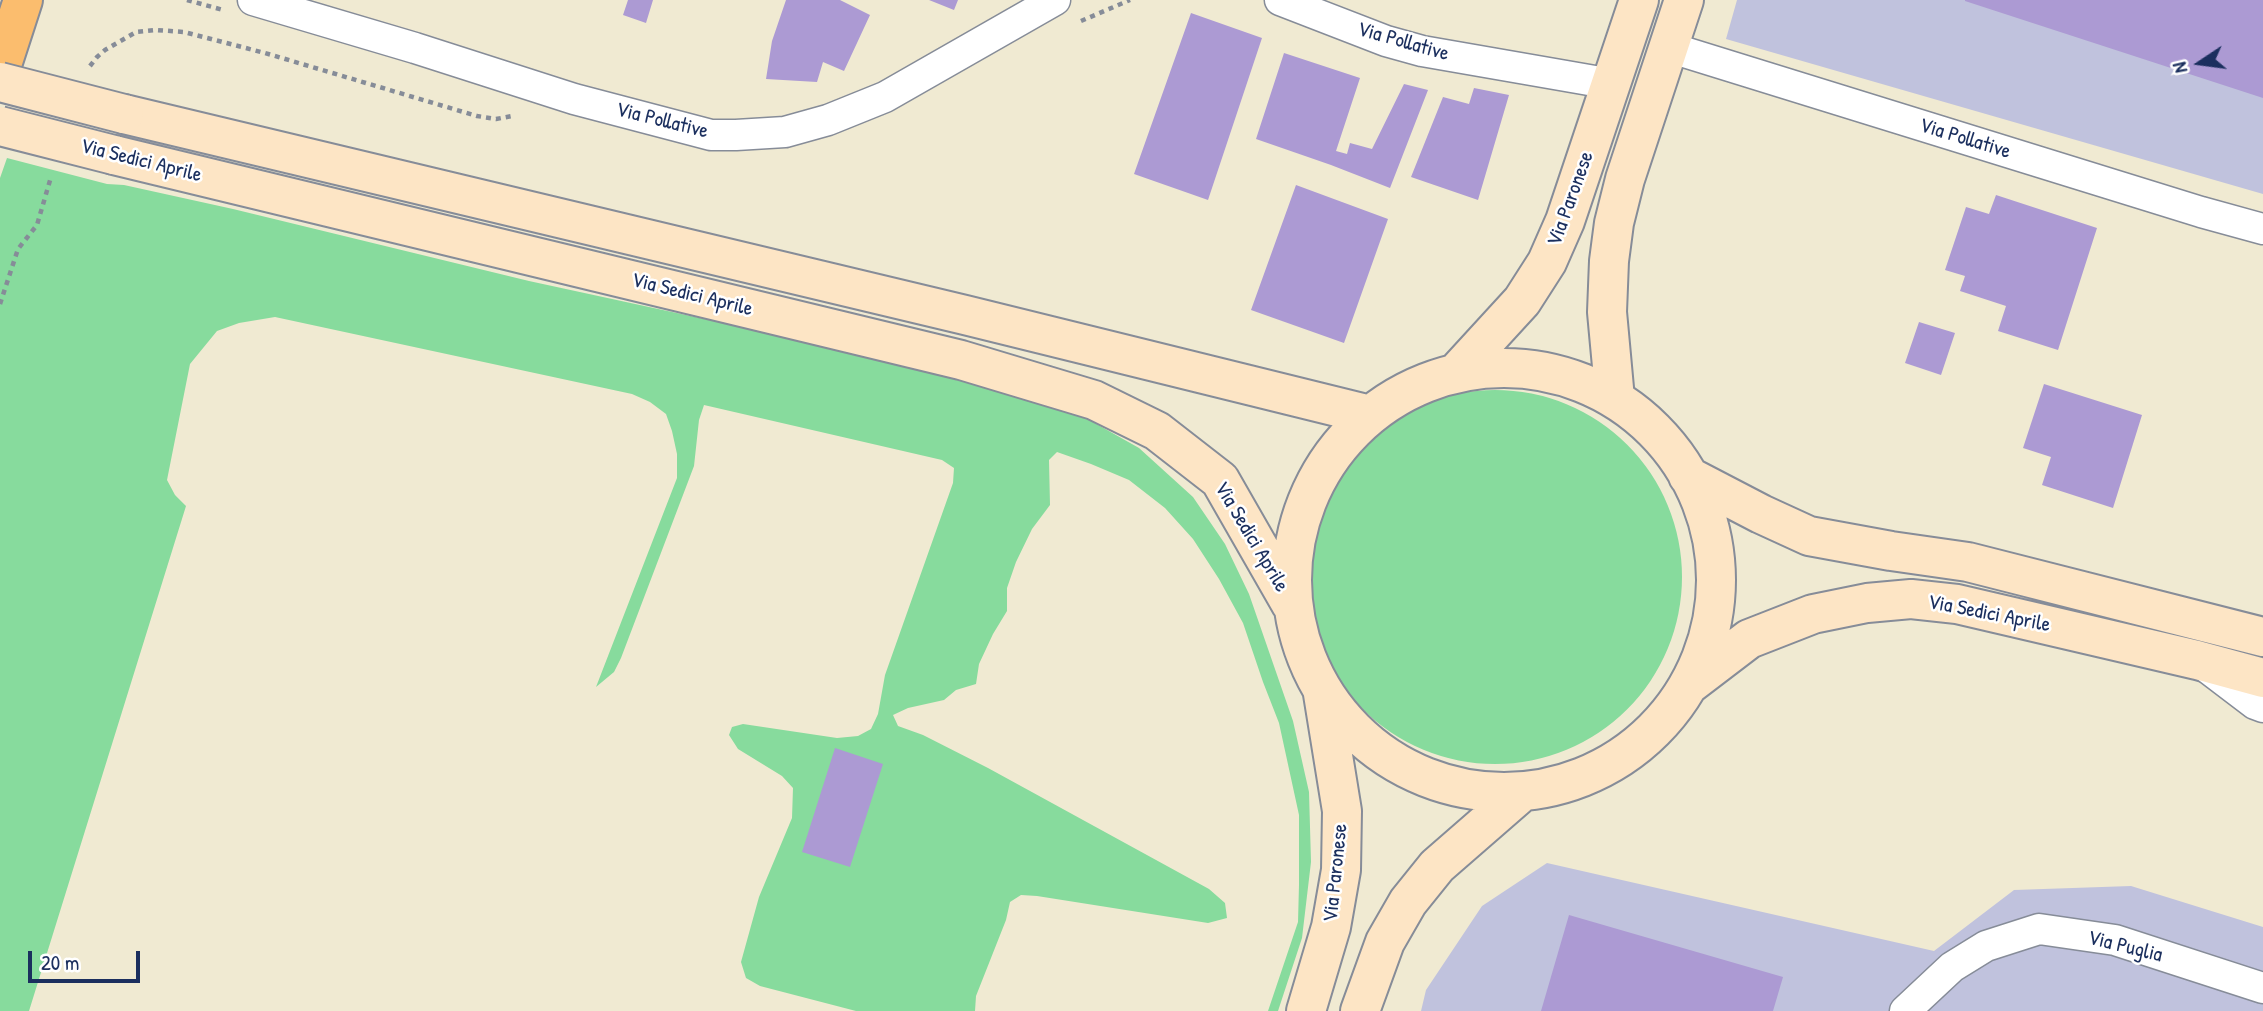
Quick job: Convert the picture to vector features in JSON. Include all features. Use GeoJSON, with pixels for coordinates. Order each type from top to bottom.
{"type":"FeatureCollection","features":[{"type":"Feature","properties":{"kind":"highway"},"geometry":{"type":"LineString","coordinates":[[0,71],[23,0]]}},
{"type":"Feature","properties":{"kind":"main road","name":"Via Paronese"},"geometry":{"type":"LineString","coordinates":[[1456,373],[1522,301],[1547,262],[1565,221],[1639,0]]}},
{"type":"Feature","properties":{"kind":"main road","name":"Via Paronese"},"geometry":{"type":"LineString","coordinates":[[1615,399],[1607,312],[1614,223],[1625,178],[1684,0]]}},
{"type":"Feature","properties":{"kind":"main road","name":"Via Sedici Aprile"},"geometry":{"type":"LineString","coordinates":[[0,82],[1370,415]]}},
{"type":"Feature","properties":{"kind":"main road","name":"Via Sedici Aprile"},"geometry":{"type":"LineString","coordinates":[[0,126],[961,360],[1094,400],[1157,431],[1220,480],[1293,608]]}},
{"type":"Feature","properties":{"kind":"main road","name":"Via Sedici Aprile"},"geometry":{"type":"LineString","coordinates":[[1492,368],[1526,369],[1556,374],[1586,384],[1615,399],[1648,424],[1669,449],[1688,476],[1707,519],[1715,559],[1714,607],[1706,647],[1688,685],[1648,736],[1618,760],[1587,775],[1522,792],[1492,793],[1451,786],[1389,760],[1360,737],[1323,692],[1305,655],[1293,608],[1293,557],[1305,505],[1324,465],[1370,415],[1424,383],[1456,373],[1492,368]]}},
{"type":"Feature","properties":{"kind":"main road","name":"Via Sedici Aprile"},"geometry":{"type":"LineString","coordinates":[[1688,476],[1809,536],[1968,562],[2263,637]]}},
{"type":"Feature","properties":{"kind":"main road","name":"Via Sedici Aprile"},"geometry":{"type":"LineString","coordinates":[[1688,685],[1749,639],[1813,614],[1867,603],[1911,599],[1957,604],[2263,678]]}},
{"type":"Feature","properties":{"kind":"main road","name":"Via Paronese"},"geometry":{"type":"LineString","coordinates":[[1306,1011],[1331,927],[1340,870],[1342,811],[1323,692]]}},
{"type":"Feature","properties":{"kind":"main road"},"geometry":{"type":"LineString","coordinates":[[1360,1011],[1385,942],[1408,902],[1437,866],[1522,792]]}},
{"type":"Feature","properties":{"kind":"street","name":"Via Pollative"},"geometry":{"type":"LineString","coordinates":[[240,6],[415,48],[574,99],[711,135],[786,132],[828,120],[885,97],[1055,0]]}},
{"type":"Feature","properties":{"kind":"street","name":"Via Pollative"},"geometry":{"type":"LineString","coordinates":[[1280,0],[1386,41],[1422,51],[1612,84]]}},
{"type":"Feature","properties":{"kind":"street","name":"Via Pollative"},"geometry":{"type":"LineString","coordinates":[[1668,47],[2263,229]]}},
{"type":"Feature","properties":{"kind":"street"},"geometry":{"type":"LineString","coordinates":[[2197,660],[2255,704],[2263,707]]}},
{"type":"Feature","properties":{"kind":"street","name":"Via Puglia"},"geometry":{"type":"LineString","coordinates":[[1905,1011],[1952,967],[1986,946],[2039,929],[2115,940],[2254,983]]}},
{"type":"Feature","properties":{"kind":"path"},"geometry":{"type":"LineString","coordinates":[[187,0],[240,6]]}},
{"type":"Feature","properties":{"kind":"path"},"geometry":{"type":"LineString","coordinates":[[1073,26],[1130,0]]}},
{"type":"Feature","properties":{"kind":"shaded area"},"geometry":{"type":"Polygon","coordinates":[[[1737,0],[2263,0],[2263,194],[1726,39],[1737,0]]]}},
{"type":"Feature","properties":{"kind":"shaded area"},"geometry":{"type":"Polygon","coordinates":[[[1547,863],[1934,951],[2014,890],[2131,886],[2263,927],[2263,1011],[1421,1011],[1426,990],[1482,906],[1547,863]]]}},
{"type":"Feature","properties":{"kind":"green space"},"geometry":{"type":"Polygon","coordinates":[[[7,158],[107,184],[124,185],[233,209],[529,281],[769,333],[1019,394],[1084,417],[1139,448],[1193,497],[1225,544],[1249,594],[1293,721],[1309,792],[1311,862],[1302,938],[1278,1011],[1268,1011],[1298,922],[1299,885],[1299,815],[1279,723],[1243,623],[1219,579],[1193,539],[1165,508],[1129,480],[1057,452],[1049,460],[1050,505],[1032,529],[1016,562],[1007,588],[1007,611],[979,664],[976,684],[956,690],[944,700],[908,708],[893,715],[898,726],[923,735],[988,768],[1209,889],[1225,903],[1227,918],[1208,923],[1021,895],[1010,902],[1006,920],[976,996],[975,1011],[856,1011],[760,986],[746,978],[741,962],[759,897],[792,818],[793,788],[782,776],[738,749],[729,735],[732,727],[743,724],[837,738],[858,736],[871,729],[878,714],[885,675],[953,483],[954,468],[942,460],[704,405],[699,420],[694,466],[621,658],[614,672],[596,687],[677,478],[677,454],[666,414],[650,402],[632,394],[275,317],[239,323],[217,331],[190,364],[167,480],[175,495],[186,506],[29,1011],[0,1011],[0,178],[7,158]]]}},
{"type":"Feature","properties":{"kind":"green space"},"geometry":{"type":"Polygon","coordinates":[[[1495,390],[1549,398],[1583,412],[1627,445],[1660,489],[1674,523],[1682,577],[1674,631],[1660,665],[1627,709],[1583,742],[1549,756],[1495,764],[1441,756],[1407,742],[1363,709],[1330,665],[1316,631],[1308,577],[1316,523],[1330,489],[1363,445],[1407,412],[1441,398],[1495,390]]]}},
{"type":"Feature","properties":{"kind":"building"},"geometry":{"type":"Polygon","coordinates":[[[628,0],[653,0],[646,23],[623,15],[628,0]]]}},
{"type":"Feature","properties":{"kind":"building"},"geometry":{"type":"Polygon","coordinates":[[[786,0],[840,0],[870,15],[844,71],[823,62],[817,82],[766,79],[772,41],[786,0]]]}},
{"type":"Feature","properties":{"kind":"building"},"geometry":{"type":"Polygon","coordinates":[[[929,0],[958,0],[954,10],[929,0]]]}},
{"type":"Feature","properties":{"kind":"building"},"geometry":{"type":"Polygon","coordinates":[[[1965,0],[2263,0],[2263,98],[1965,1],[1965,0]]]}},
{"type":"Feature","properties":{"kind":"building"},"geometry":{"type":"Polygon","coordinates":[[[1191,13],[1262,38],[1208,200],[1134,174],[1191,13]]]}},
{"type":"Feature","properties":{"kind":"building"},"geometry":{"type":"Polygon","coordinates":[[[1284,53],[1360,78],[1336,151],[1347,154],[1350,143],[1372,149],[1404,84],[1428,90],[1390,188],[1256,139],[1284,53]]]}},
{"type":"Feature","properties":{"kind":"building"},"geometry":{"type":"Polygon","coordinates":[[[1474,88],[1509,95],[1478,200],[1411,177],[1443,97],[1469,104],[1474,88]]]}},
{"type":"Feature","properties":{"kind":"building"},"geometry":{"type":"Polygon","coordinates":[[[1296,185],[1388,219],[1344,343],[1251,310],[1296,185]]]}},
{"type":"Feature","properties":{"kind":"building"},"geometry":{"type":"Polygon","coordinates":[[[1996,195],[2097,228],[2058,350],[1998,331],[2006,306],[1960,291],[1965,276],[1945,270],[1966,207],[1989,214],[1996,195]]]}},
{"type":"Feature","properties":{"kind":"building"},"geometry":{"type":"Polygon","coordinates":[[[1919,322],[1955,333],[1941,375],[1905,363],[1919,322]]]}},
{"type":"Feature","properties":{"kind":"building"},"geometry":{"type":"Polygon","coordinates":[[[2044,384],[2142,415],[2113,508],[2042,485],[2051,457],[2023,448],[2044,384]]]}},
{"type":"Feature","properties":{"kind":"building"},"geometry":{"type":"Polygon","coordinates":[[[835,748],[883,764],[850,867],[802,852],[835,748]]]}},
{"type":"Feature","properties":{"kind":"building"},"geometry":{"type":"Polygon","coordinates":[[[1569,915],[1783,977],[1773,1011],[1541,1011],[1569,915]]]}}]}
